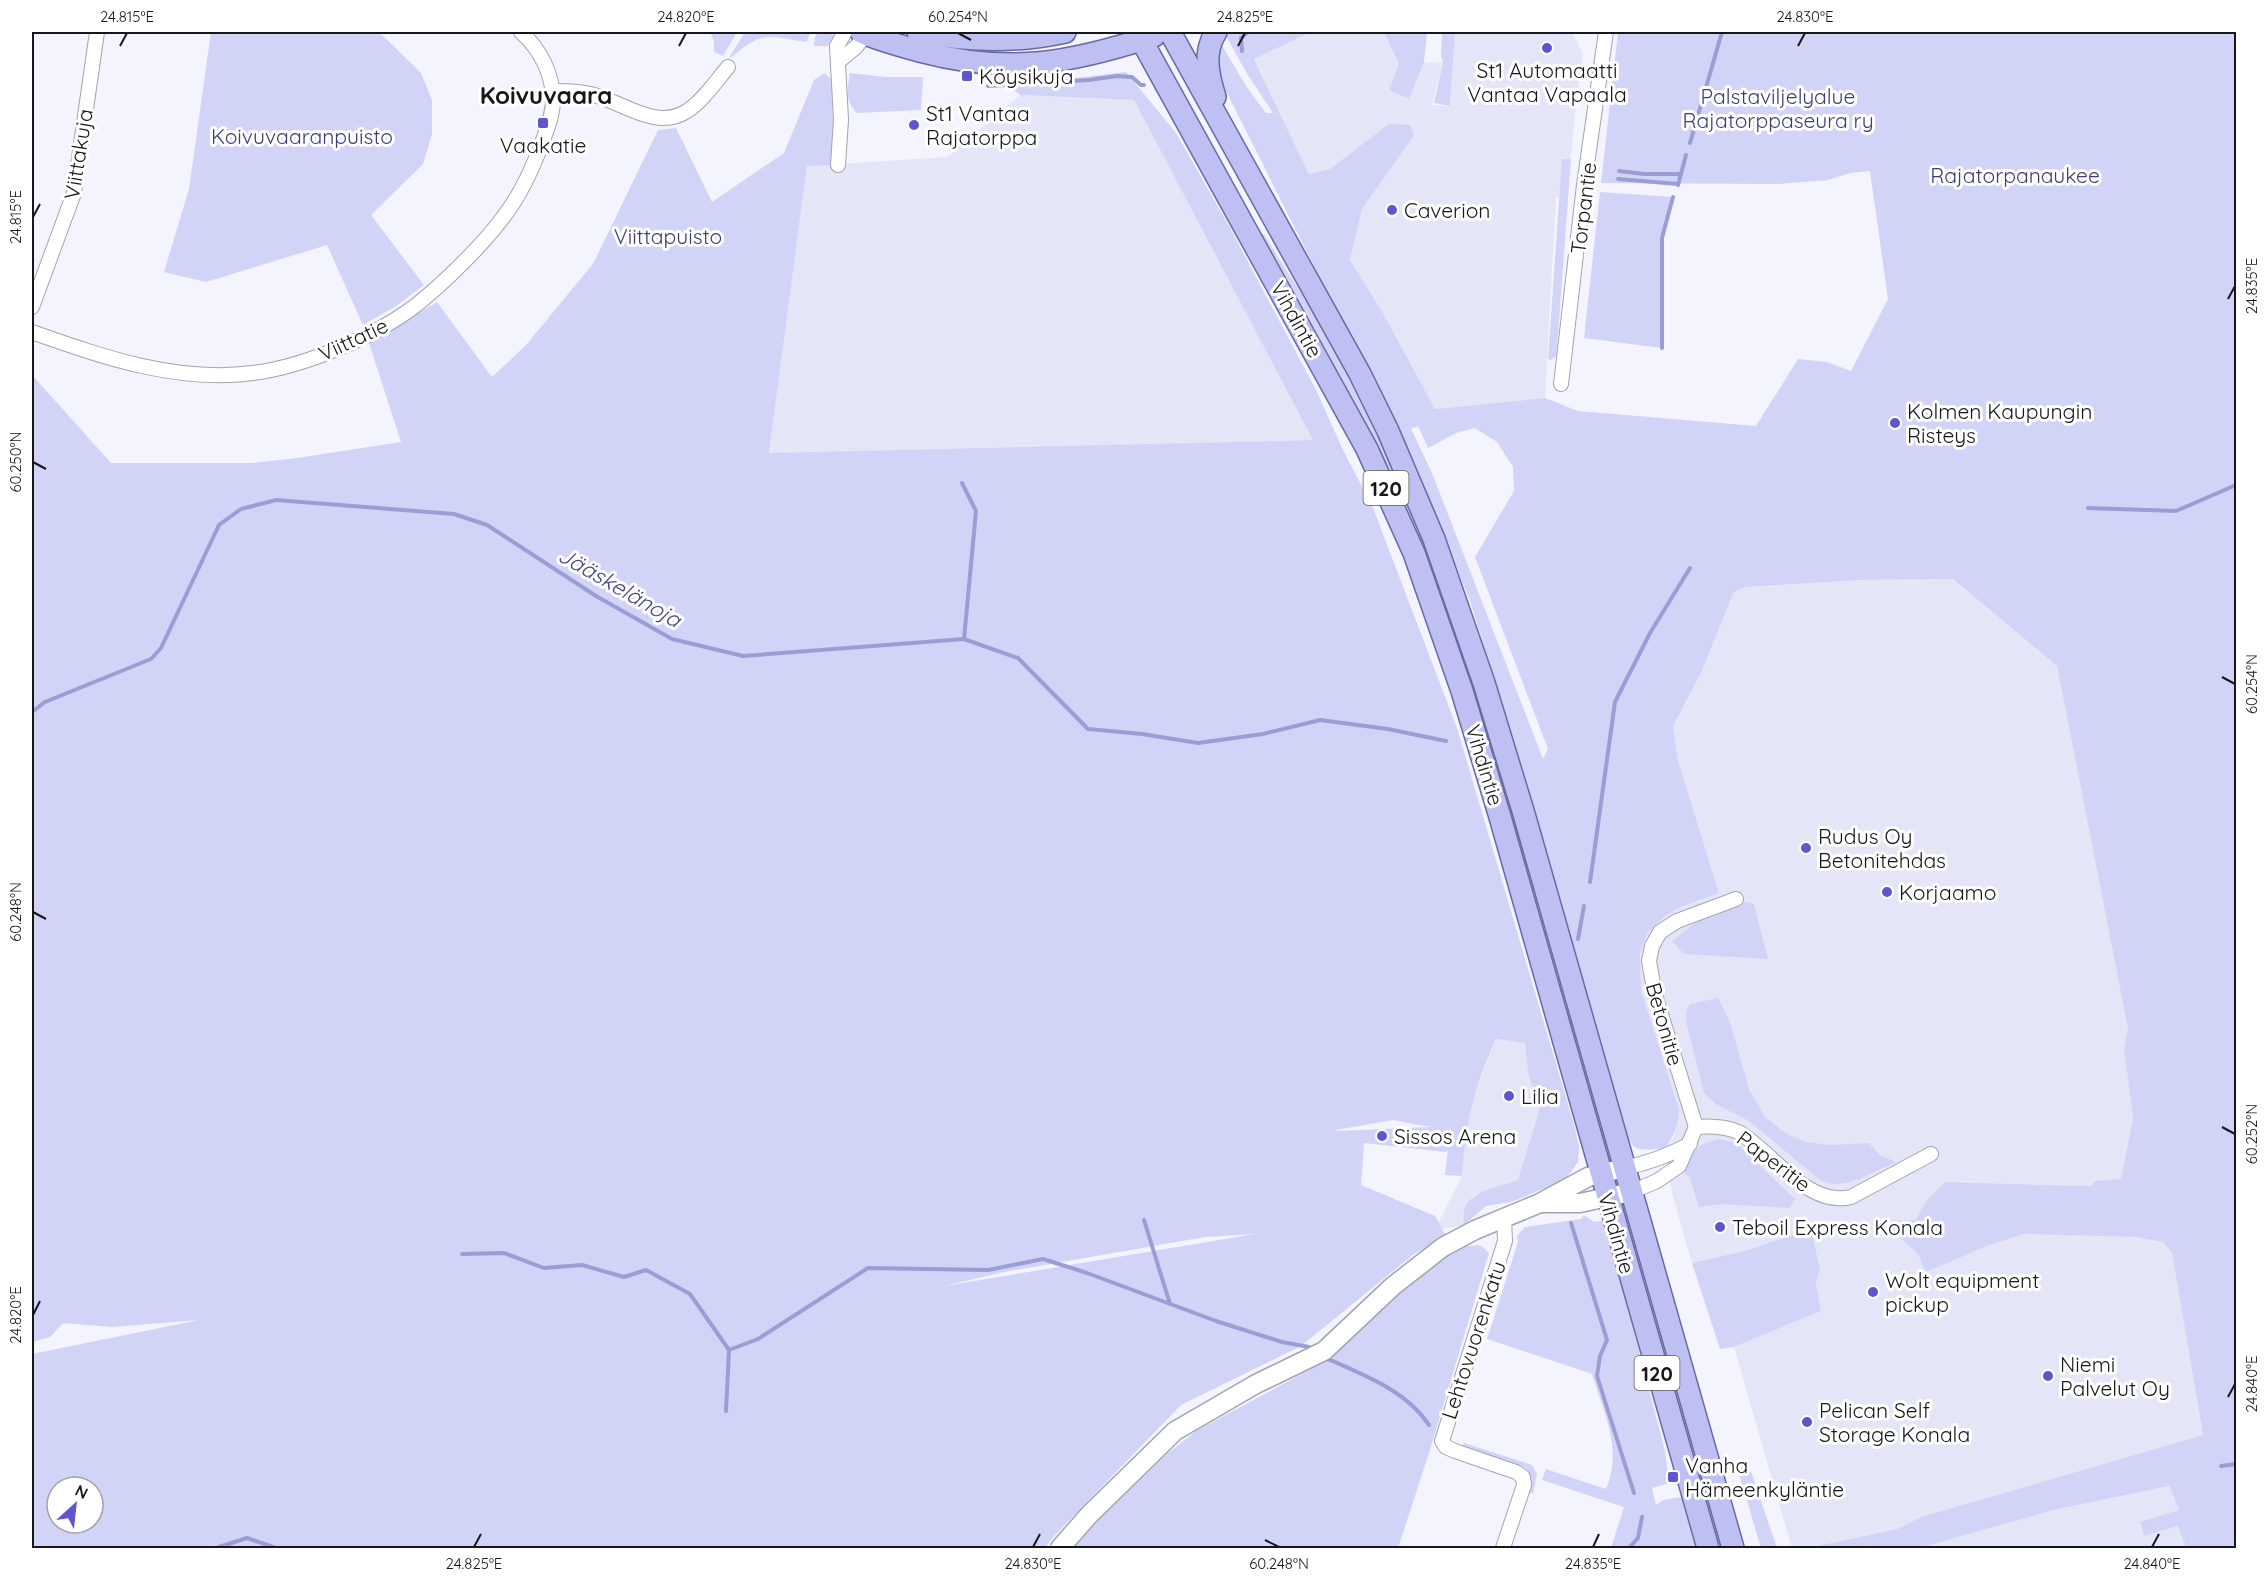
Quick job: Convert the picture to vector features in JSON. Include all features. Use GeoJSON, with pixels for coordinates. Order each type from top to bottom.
{"type":"FeatureCollection","features":[{"type":"Feature","properties":{"kind":"main road"},"geometry":{"type":"LineString","coordinates":[[865,32],[893,44],[953,60],[1031,65],[1089,56],[1139,36],[1169,32]]}},
{"type":"Feature","properties":{"kind":"main road"},"geometry":{"type":"LineString","coordinates":[[918,32],[979,39],[1042,36],[1065,32]]}},
{"type":"Feature","properties":{"kind":"main road","name":"Vihdintie"},"geometry":{"type":"LineString","coordinates":[[1169,32],[1360,374],[1388,431],[1434,539],[1484,683],[1521,803],[1733,1548]]}},
{"type":"Feature","properties":{"kind":"main road"},"geometry":{"type":"LineString","coordinates":[[1216,32],[1209,45],[1209,81],[1225,129]]}},
{"type":"Feature","properties":{"kind":"main road","name":"Vihdintie"},"geometry":{"type":"LineString","coordinates":[[1139,36],[1362,438],[1414,553],[1445,638],[1500,817],[1708,1548]]}},
{"type":"Feature","properties":{"kind":"street","name":"Viittakuja"},"geometry":{"type":"LineString","coordinates":[[32,308],[74,193],[97,32]]}},
{"type":"Feature","properties":{"kind":"street"},"geometry":{"type":"LineString","coordinates":[[521,32],[543,60],[552,91],[573,91],[595,95],[654,118],[666,119],[687,111],[728,66]]}},
{"type":"Feature","properties":{"kind":"street"},"geometry":{"type":"LineString","coordinates":[[838,165],[841,120],[837,46],[845,32]]}},
{"type":"Feature","properties":{"kind":"street"},"geometry":{"type":"LineString","coordinates":[[839,62],[850,54],[865,32]]}},
{"type":"Feature","properties":{"kind":"street","name":"Torpantie"},"geometry":{"type":"LineString","coordinates":[[1561,384],[1584,185],[1606,32]]}},
{"type":"Feature","properties":{"kind":"street","name":"Viittatie"},"geometry":{"type":"LineString","coordinates":[[32,333],[137,366],[177,373],[212,374],[255,373],[303,361],[356,340],[415,306],[485,239],[508,212],[537,155],[548,126],[552,91]]}},
{"type":"Feature","properties":{"kind":"street","name":"Betonitie"},"geometry":{"type":"LineString","coordinates":[[1696,1127],[1654,995],[1649,961],[1652,946],[1660,932],[1677,921],[1736,898]]}},
{"type":"Feature","properties":{"kind":"street","name":"Paperitie"},"geometry":{"type":"LineString","coordinates":[[1696,1127],[1717,1126],[1740,1132],[1801,1183],[1820,1195],[1842,1200],[1931,1154]]}},
{"type":"Feature","properties":{"kind":"street"},"geometry":{"type":"LineString","coordinates":[[1540,1203],[1580,1203],[1631,1192],[1657,1181],[1679,1166],[1696,1127]]}},
{"type":"Feature","properties":{"kind":"street"},"geometry":{"type":"LineString","coordinates":[[1060,1548],[1089,1515],[1175,1431],[1256,1384],[1324,1351],[1393,1286],[1443,1247],[1540,1203],[1588,1177],[1653,1162],[1689,1144]]}},
{"type":"Feature","properties":{"kind":"street","name":"Lehtovuorenkatu"},"geometry":{"type":"LineString","coordinates":[[1503,1548],[1524,1485],[1523,1477],[1516,1472],[1446,1447],[1442,1441],[1505,1241],[1504,1218]]}},
{"type":"Feature","properties":{"kind":"shaded area"},"geometry":{"type":"Polygon","coordinates":[[[1311,32],[1384,32],[1399,64],[1409,99],[1424,62],[1443,63],[1432,105],[1450,106],[1455,32],[1572,32],[1583,54],[1567,197],[1556,197],[1545,398],[1435,409],[1383,313],[1350,260],[1362,209],[1389,125],[1330,169],[1309,174],[1254,58],[1311,32]]]}},
{"type":"Feature","properties":{"kind":"shaded area"},"geometry":{"type":"Polygon","coordinates":[[[1020,95],[1134,100],[1314,440],[769,453],[807,166],[947,157],[1020,95]]]}},
{"type":"Feature","properties":{"kind":"shaded area"},"geometry":{"type":"Polygon","coordinates":[[[1953,579],[2057,666],[2128,1029],[2124,1049],[2133,1118],[2121,1179],[2095,1181],[2092,1186],[1945,1182],[1926,1201],[1916,1220],[1883,1222],[1918,1254],[1987,1246],[2024,1234],[2135,1237],[2163,1242],[2172,1253],[2203,1435],[1921,1517],[1897,1529],[1808,1548],[1792,1548],[1734,1347],[1821,1311],[1816,1283],[1820,1269],[1811,1230],[1748,1250],[1692,1263],[1672,1193],[1665,1148],[1674,1137],[1679,1109],[1641,990],[1640,953],[1647,934],[1665,916],[1681,907],[1719,893],[1678,760],[1673,726],[1701,673],[1734,592],[1746,587],[1862,580],[1953,579]]]}},
{"type":"Feature","properties":{"kind":"shaded area"},"geometry":{"type":"Polygon","coordinates":[[[1496,1039],[1525,1043],[1528,1073],[1539,1107],[1528,1154],[1518,1180],[1473,1195],[1462,1215],[1464,1225],[1434,1231],[1462,1176],[1465,1133],[1473,1097],[1496,1039]]]}},
{"type":"Feature","properties":{"kind":"shaded area"},"geometry":{"type":"Polygon","coordinates":[[[2169,1486],[2179,1510],[2140,1523],[2144,1536],[2179,1526],[2186,1548],[1919,1548],[2054,1510],[2169,1486]]]}},
{"type":"Feature","properties":{"kind":"green space","name":"Koivuvaaranpuisto"},"geometry":{"type":"Polygon","coordinates":[[[211,32],[379,32],[421,73],[432,100],[432,134],[423,164],[371,215],[424,285],[396,306],[363,325],[327,245],[206,282],[164,272],[189,189],[211,32]]]}},
{"type":"Feature","properties":{"kind":"green space"},"geometry":{"type":"Polygon","coordinates":[[[710,32],[737,32],[723,56],[714,52],[714,41],[710,32]]]}},
{"type":"Feature","properties":{"kind":"green space"},"geometry":{"type":"Polygon","coordinates":[[[745,32],[811,32],[806,42],[774,37],[758,39],[731,58],[730,56],[745,32]]]}},
{"type":"Feature","properties":{"kind":"green space"},"geometry":{"type":"Polygon","coordinates":[[[818,32],[833,32],[834,37],[828,46],[814,46],[818,32]]]}},
{"type":"Feature","properties":{"kind":"green space"},"geometry":{"type":"Polygon","coordinates":[[[1230,32],[1311,32],[1254,59],[1309,174],[1330,169],[1389,124],[1410,125],[1414,135],[1362,209],[1350,260],[1383,313],[1435,409],[1545,398],[1578,411],[1756,426],[1798,359],[1827,362],[1851,371],[1888,299],[1870,171],[1850,173],[1828,180],[1777,184],[1601,183],[1618,32],[2236,32],[2236,1548],[2186,1548],[2178,1526],[2144,1536],[2140,1522],[2179,1510],[2169,1486],[2054,1510],[1919,1548],[1808,1548],[1897,1529],[1921,1517],[2203,1435],[2172,1253],[2163,1242],[2135,1237],[2024,1234],[1987,1246],[1926,1272],[1918,1254],[1882,1221],[1916,1220],[1926,1201],[1945,1182],[2091,1186],[2095,1181],[2121,1179],[2133,1118],[2124,1049],[2128,1029],[2057,666],[1953,579],[1862,580],[1746,587],[1734,592],[1701,673],[1673,726],[1678,760],[1719,893],[1681,907],[1665,916],[1647,934],[1640,953],[1641,990],[1679,1109],[1675,1130],[1665,1148],[1645,1150],[1634,1146],[1630,1142],[1621,1116],[1527,784],[1470,601],[1420,477],[1218,75],[1217,45],[1223,47],[1246,86],[1266,113],[1273,113],[1226,36],[1230,32]],[[1418,426],[1411,429],[1432,473],[1543,759],[1548,749],[1475,557],[1514,491],[1513,467],[1497,442],[1475,428],[1456,433],[1428,448],[1418,426]]]}},
{"type":"Feature","properties":{"kind":"green space"},"geometry":{"type":"Polygon","coordinates":[[[1384,32],[1427,32],[1424,62],[1409,99],[1389,90],[1399,64],[1384,32]]]}},
{"type":"Feature","properties":{"kind":"green space"},"geometry":{"type":"Polygon","coordinates":[[[1442,32],[1455,32],[1450,106],[1434,103],[1443,63],[1442,32]]]}},
{"type":"Feature","properties":{"kind":"green space","name":"Viittapuisto"},"geometry":{"type":"Polygon","coordinates":[[[1126,72],[1176,133],[1229,226],[1316,390],[1373,508],[1457,728],[1575,1128],[1579,1147],[1578,1162],[1565,1180],[1511,1202],[1486,1206],[1464,1225],[1463,1214],[1472,1198],[1489,1189],[1518,1180],[1538,1115],[1539,1107],[1528,1073],[1525,1043],[1496,1039],[1472,1106],[1462,1176],[1445,1175],[1448,1150],[1446,1152],[1364,1143],[1361,1185],[1435,1216],[1446,1236],[1414,1254],[1301,1346],[1181,1405],[1045,1548],[32,1548],[32,1354],[199,1320],[112,1327],[63,1323],[50,1337],[32,1342],[32,375],[111,463],[252,463],[401,442],[369,343],[437,302],[492,377],[526,345],[593,264],[658,130],[676,128],[712,202],[784,153],[814,80],[824,73],[831,79],[835,165],[807,166],[769,453],[1313,440],[1134,100],[1020,95],[1008,86],[1126,72]],[[1393,1120],[1336,1131],[1430,1127],[1393,1120]],[[1255,1234],[1205,1237],[1004,1272],[944,1286],[1255,1234]]]}},
{"type":"Feature","properties":{"kind":"green space"},"geometry":{"type":"Polygon","coordinates":[[[850,73],[886,77],[923,77],[921,110],[857,113],[850,104],[848,94],[850,73]]]}},
{"type":"Feature","properties":{"kind":"green space"},"geometry":{"type":"Polygon","coordinates":[[[1562,159],[1571,159],[1557,347],[1556,356],[1551,360],[1548,359],[1562,159]]]}},
{"type":"Feature","properties":{"kind":"green space"},"geometry":{"type":"Polygon","coordinates":[[[1600,192],[1673,197],[1662,238],[1662,348],[1584,338],[1600,192]]]}},
{"type":"Feature","properties":{"kind":"green space"},"geometry":{"type":"Polygon","coordinates":[[[1264,234],[1343,363],[1381,441],[1406,501],[1430,562],[1473,685],[1529,873],[1526,874],[1467,669],[1424,549],[1388,468],[1327,351],[1262,235],[1264,234]]]}},
{"type":"Feature","properties":{"kind":"green space"},"geometry":{"type":"Polygon","coordinates":[[[1746,902],[1754,904],[1768,959],[1684,954],[1672,941],[1702,918],[1746,902]]]}},
{"type":"Feature","properties":{"kind":"green space"},"geometry":{"type":"Polygon","coordinates":[[[1718,998],[1730,1022],[1749,1089],[1765,1117],[1787,1134],[1806,1142],[1830,1145],[1869,1143],[1880,1155],[1896,1162],[1849,1182],[1829,1183],[1820,1180],[1749,1121],[1717,1105],[1704,1093],[1687,1025],[1686,1011],[1690,1004],[1718,998]]]}},
{"type":"Feature","properties":{"kind":"green space"},"geometry":{"type":"Polygon","coordinates":[[[1719,1139],[1736,1143],[1795,1199],[1790,1208],[1723,1204],[1699,1207],[1690,1179],[1684,1172],[1690,1158],[1700,1146],[1719,1139]]]}},
{"type":"Feature","properties":{"kind":"green space"},"geometry":{"type":"Polygon","coordinates":[[[1584,1215],[1594,1222],[1605,1220],[1665,1451],[1669,1483],[1652,1488],[1656,1505],[1664,1500],[1681,1497],[1696,1548],[1611,1548],[1624,1507],[1542,1480],[1546,1469],[1606,1489],[1611,1474],[1612,1445],[1610,1431],[1592,1374],[1487,1339],[1518,1242],[1517,1236],[1525,1227],[1581,1219],[1584,1215]]]}},
{"type":"Feature","properties":{"kind":"green space"},"geometry":{"type":"Polygon","coordinates":[[[1811,1229],[1820,1269],[1816,1283],[1821,1311],[1734,1347],[1720,1349],[1692,1263],[1748,1250],[1811,1229]]]}},
{"type":"Feature","properties":{"kind":"green space"},"geometry":{"type":"Polygon","coordinates":[[[1480,1245],[1489,1253],[1398,1548],[1073,1548],[1105,1513],[1167,1454],[1196,1431],[1309,1370],[1331,1355],[1404,1288],[1457,1247],[1480,1245]]]}},
{"type":"Feature","properties":{"kind":"green space"},"geometry":{"type":"Polygon","coordinates":[[[1464,1443],[1532,1465],[1537,1474],[1533,1494],[1529,1492],[1532,1479],[1526,1468],[1462,1447],[1464,1443]]]}},
{"type":"Feature","properties":{"kind":"green space"},"geometry":{"type":"Polygon","coordinates":[[[1745,1463],[1752,1474],[1777,1548],[1761,1548],[1737,1467],[1745,1463]]]}},
{"type":"Feature","properties":{"kind":"waterway"},"geometry":{"type":"LineString","coordinates":[[1242,51],[1241,38],[1248,32]]}},
{"type":"Feature","properties":{"kind":"waterway"},"geometry":{"type":"LineString","coordinates":[[1690,143],[1722,32]]}},
{"type":"Feature","properties":{"kind":"waterway"},"geometry":{"type":"LineString","coordinates":[[988,86],[1089,80],[1117,76],[1132,77],[1144,85]]}},
{"type":"Feature","properties":{"kind":"waterway"},"geometry":{"type":"LineString","coordinates":[[1678,185],[1686,155]]}},
{"type":"Feature","properties":{"kind":"waterway"},"geometry":{"type":"LineString","coordinates":[[1619,171],[1680,174]]}},
{"type":"Feature","properties":{"kind":"waterway"},"geometry":{"type":"LineString","coordinates":[[1618,179],[1678,184]]}},
{"type":"Feature","properties":{"kind":"waterway"},"geometry":{"type":"LineString","coordinates":[[1662,348],[1662,238],[1673,197]]}},
{"type":"Feature","properties":{"kind":"waterway"},"geometry":{"type":"LineString","coordinates":[[962,483],[976,511],[964,639]]}},
{"type":"Feature","properties":{"kind":"waterway"},"geometry":{"type":"LineString","coordinates":[[2088,508],[2176,511],[2236,485]]}},
{"type":"Feature","properties":{"kind":"waterway","name":"Jääskelänoja"},"geometry":{"type":"LineString","coordinates":[[32,712],[45,702],[151,659],[161,648],[219,525],[241,509],[276,500],[454,514],[487,525],[596,596],[672,639],[743,656],[964,639],[1018,658],[1088,729],[1142,734],[1198,743],[1263,734],[1320,720],[1388,729],[1446,741]]}},
{"type":"Feature","properties":{"kind":"waterway"},"geometry":{"type":"LineString","coordinates":[[1590,882],[1615,702],[1650,633],[1690,568]]}},
{"type":"Feature","properties":{"kind":"waterway"},"geometry":{"type":"LineString","coordinates":[[1578,939],[1584,906]]}},
{"type":"Feature","properties":{"kind":"waterway"},"geometry":{"type":"LineString","coordinates":[[1144,1220],[1170,1304]]}},
{"type":"Feature","properties":{"kind":"waterway"},"geometry":{"type":"LineString","coordinates":[[1571,1223],[1607,1340],[1600,1356],[1597,1376],[1634,1493]]}},
{"type":"Feature","properties":{"kind":"waterway"},"geometry":{"type":"LineString","coordinates":[[462,1254],[504,1253],[544,1268],[582,1265],[624,1277],[646,1270],[690,1294],[729,1350],[758,1339],[868,1268],[988,1270],[1043,1259],[1216,1321],[1282,1342],[1309,1347]]}},
{"type":"Feature","properties":{"kind":"waterway"},"geometry":{"type":"LineString","coordinates":[[726,1411],[729,1350]]}},
{"type":"Feature","properties":{"kind":"waterway"},"geometry":{"type":"LineString","coordinates":[[1328,1359],[1397,1393],[1420,1413],[1429,1425]]}},
{"type":"Feature","properties":{"kind":"waterway"},"geometry":{"type":"LineString","coordinates":[[2221,1466],[2236,1464]]}},
{"type":"Feature","properties":{"kind":"waterway"},"geometry":{"type":"LineString","coordinates":[[1629,1548],[1638,1538],[1642,1517]]}},
{"type":"Feature","properties":{"kind":"waterway"},"geometry":{"type":"LineString","coordinates":[[219,1548],[247,1538],[276,1548]]}},
{"type":"Feature","properties":{"kind":"place","name":"St1 Automaatti Vantaa Vapaala"},"geometry":{"type":"Point","coordinates":[1547,48]}},
{"type":"Feature","properties":{"kind":"place","name":"Köysikuja"},"geometry":{"type":"Point","coordinates":[967,76]}},
{"type":"Feature","properties":{"kind":"place","name":"Vaakatie"},"geometry":{"type":"Point","coordinates":[543,123]}},
{"type":"Feature","properties":{"kind":"place","name":"St1 Vantaa Rajatorppa"},"geometry":{"type":"Point","coordinates":[914,125]}},
{"type":"Feature","properties":{"kind":"place","name":"Caverion"},"geometry":{"type":"Point","coordinates":[1392,210]}},
{"type":"Feature","properties":{"kind":"place","name":"Kolmen Kaupungin Risteys"},"geometry":{"type":"Point","coordinates":[1895,423]}},
{"type":"Feature","properties":{"kind":"place","name":"Rudus Oy Betonitehdas"},"geometry":{"type":"Point","coordinates":[1806,848]}},
{"type":"Feature","properties":{"kind":"place","name":"Korjaamo"},"geometry":{"type":"Point","coordinates":[1887,892]}},
{"type":"Feature","properties":{"kind":"place","name":"Lilia"},"geometry":{"type":"Point","coordinates":[1509,1096]}},
{"type":"Feature","properties":{"kind":"place","name":"Sissos Arena"},"geometry":{"type":"Point","coordinates":[1382,1136]}},
{"type":"Feature","properties":{"kind":"place","name":"Teboil Express Konala"},"geometry":{"type":"Point","coordinates":[1720,1227]}},
{"type":"Feature","properties":{"kind":"place","name":"Wolt equipment pickup"},"geometry":{"type":"Point","coordinates":[1873,1292]}},
{"type":"Feature","properties":{"kind":"place","name":"Niemi Palvelut Oy"},"geometry":{"type":"Point","coordinates":[2048,1376]}},
{"type":"Feature","properties":{"kind":"place","name":"Pelican Self Storage Konala"},"geometry":{"type":"Point","coordinates":[1807,1422]}},
{"type":"Feature","properties":{"kind":"place","name":"Vanha Hämeenkyläntie"},"geometry":{"type":"Point","coordinates":[1673,1477]}},
{"type":"Feature","properties":{"kind":"district","name":"Koivuvaara"},"geometry":{"type":"Point","coordinates":[546,95]}},
{"type":"Feature","properties":{"kind":"park label","name":"Palstaviljelyalue Rajatorppaseura ry"},"geometry":{"type":"Point","coordinates":[1778,108]}},
{"type":"Feature","properties":{"kind":"park label","name":"Rajatorpanaukee"},"geometry":{"type":"Point","coordinates":[2015,175]}}]}
